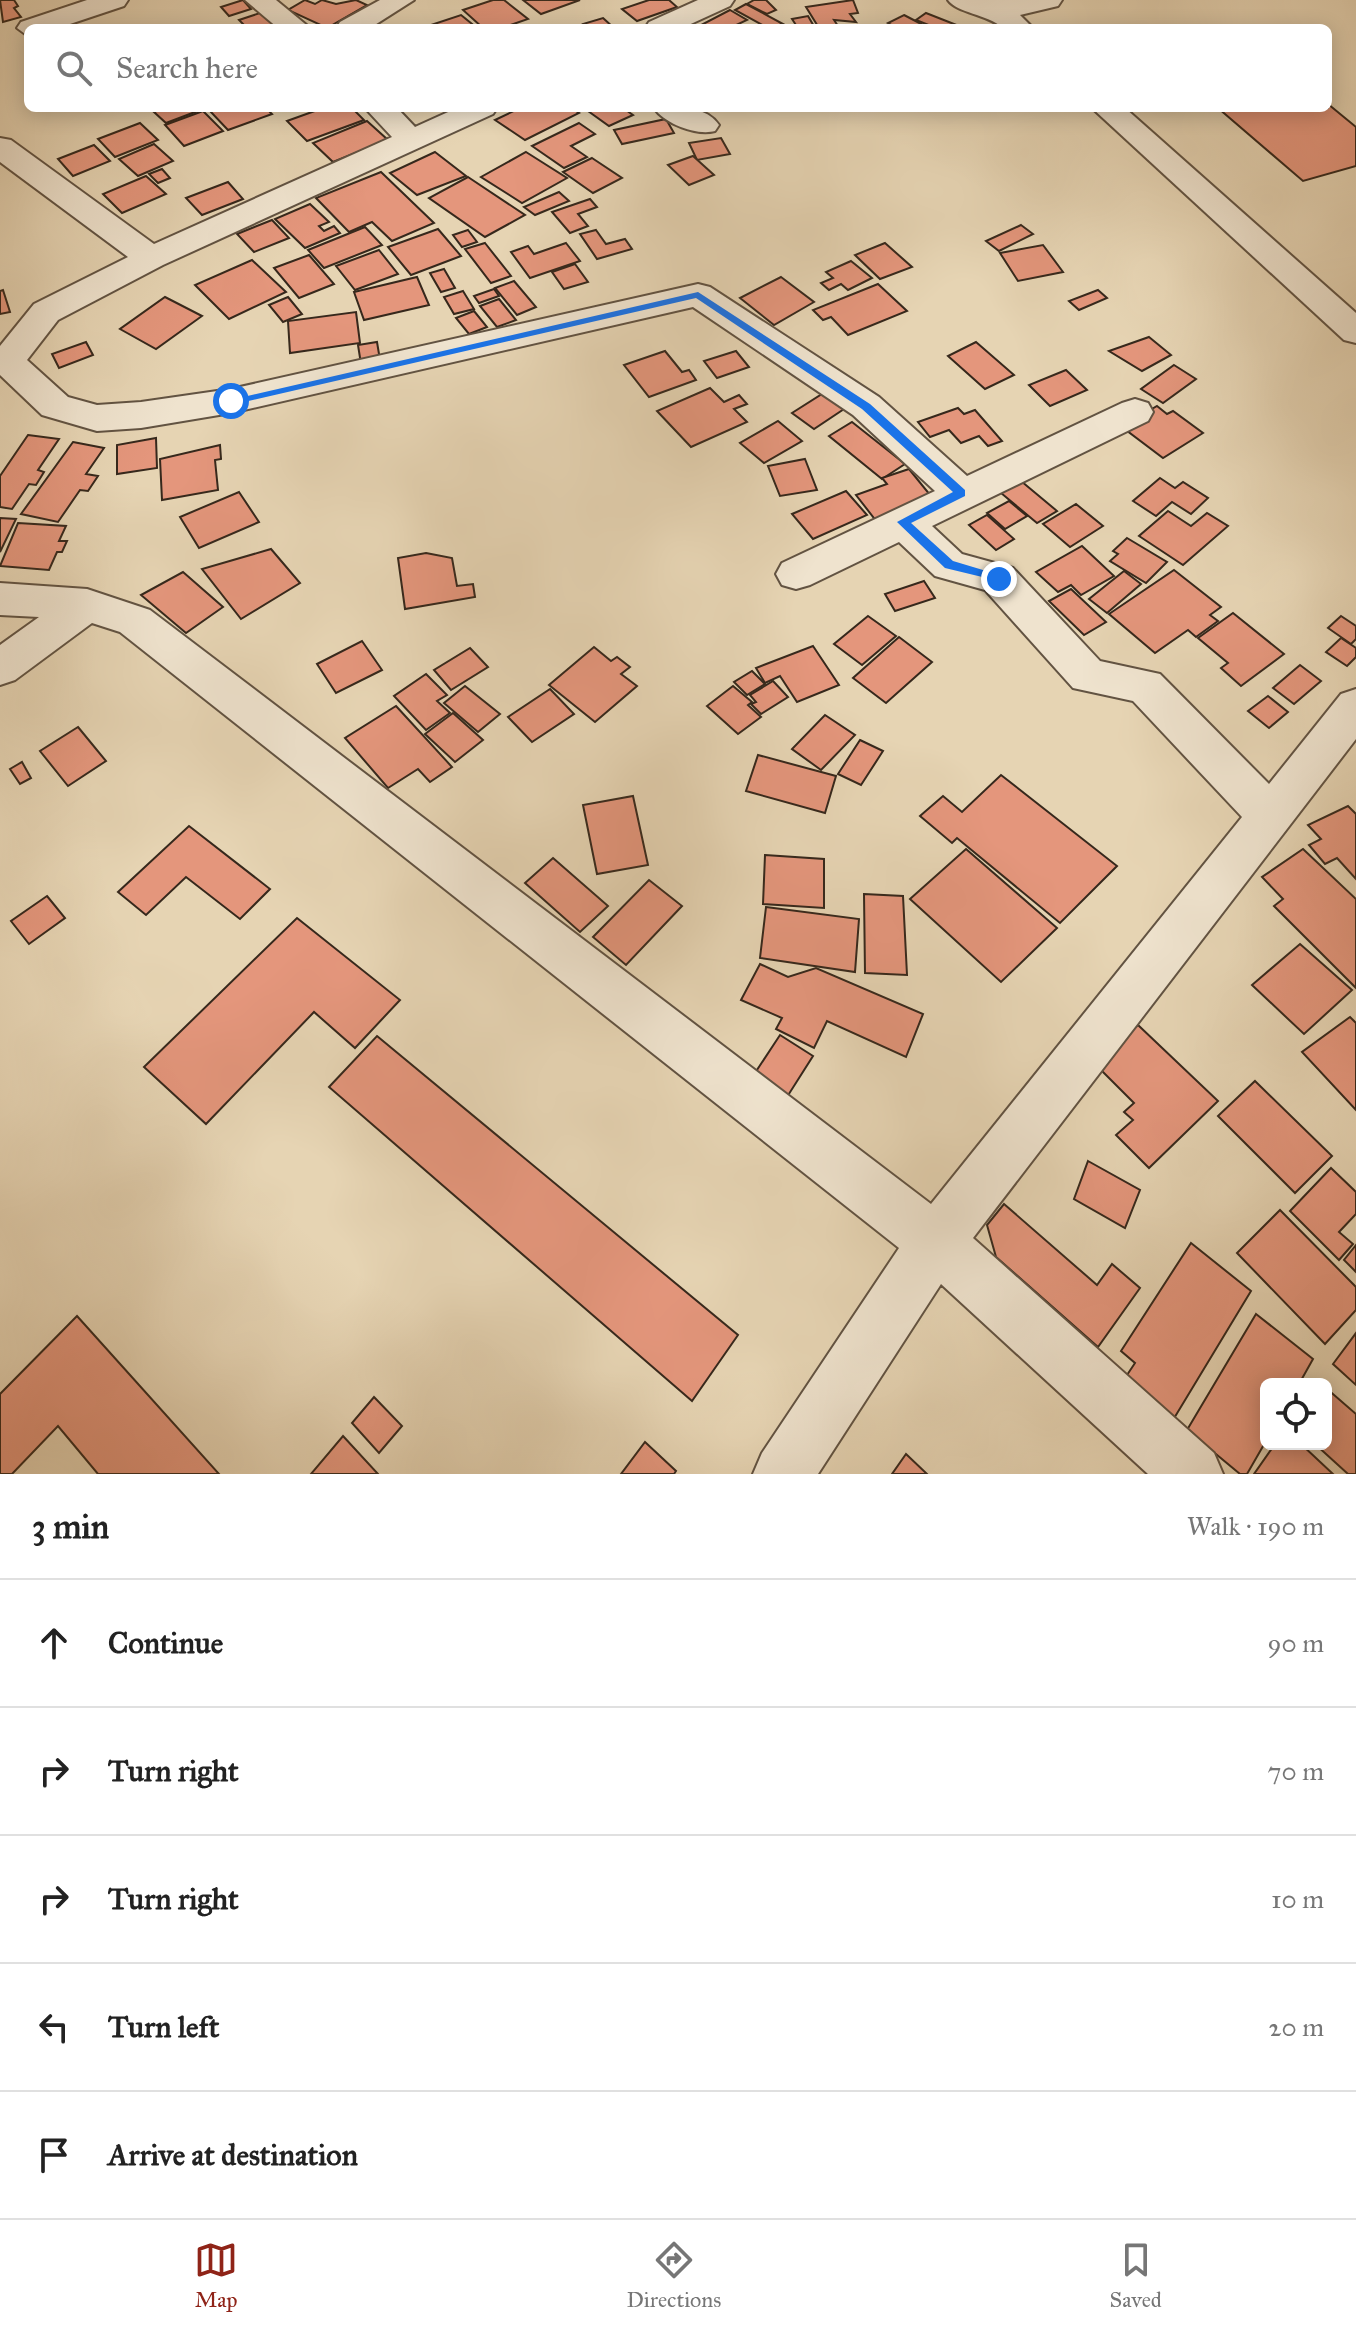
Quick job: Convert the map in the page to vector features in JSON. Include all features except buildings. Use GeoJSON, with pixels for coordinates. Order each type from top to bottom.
{"type":"FeatureCollection","features":[{"type":"Feature","properties":{"kind":"street"},"geometry":{"type":"LineString","coordinates":[[259,0],[291,24]]}},
{"type":"Feature","properties":{"kind":"street"},"geometry":{"type":"LineString","coordinates":[[357,24],[400,0]]}},
{"type":"Feature","properties":{"kind":"street"},"geometry":{"type":"LineString","coordinates":[[668,24],[720,0]]}},
{"type":"Feature","properties":{"kind":"street"},"geometry":{"type":"LineString","coordinates":[[962,0],[1009,19],[1048,0]]}},
{"type":"Feature","properties":{"kind":"street"},"geometry":{"type":"LineString","coordinates":[[1034,0],[1048,0]]}},
{"type":"Feature","properties":{"kind":"street"},"geometry":{"type":"LineString","coordinates":[[49,24],[105,12]]}},
{"type":"Feature","properties":{"kind":"street"},"geometry":{"type":"LineString","coordinates":[[0,39],[24,30]]}},
{"type":"Feature","properties":{"kind":"street"},"geometry":{"type":"LineString","coordinates":[[384,112],[411,140]]}},
{"type":"Feature","properties":{"kind":"street"},"geometry":{"type":"LineString","coordinates":[[473,112],[151,258],[46,312],[3,362],[55,406],[97,418],[141,415],[231,401],[698,295],[866,406],[961,493]]}},
{"type":"Feature","properties":{"kind":"street"},"geometry":{"type":"LineString","coordinates":[[677,112],[704,125]]}},
{"type":"Feature","properties":{"kind":"street"},"geometry":{"type":"LineString","coordinates":[[1111,112],[1356,332]]}},
{"type":"Feature","properties":{"kind":"street"},"geometry":{"type":"LineString","coordinates":[[0,147],[151,258]]}},
{"type":"Feature","properties":{"kind":"street"},"geometry":{"type":"LineString","coordinates":[[796,574],[1135,412]]}},
{"type":"Feature","properties":{"kind":"street"},"geometry":{"type":"LineString","coordinates":[[902,522],[949,565],[999,579],[1088,676],[1145,686],[1270,815]]}},
{"type":"Feature","properties":{"kind":"street"},"geometry":{"type":"LineString","coordinates":[[0,599],[87,605],[135,621],[936,1242],[1193,1474]]}},
{"type":"Feature","properties":{"kind":"street"},"geometry":{"type":"LineString","coordinates":[[0,668],[87,605]]}},
{"type":"Feature","properties":{"kind":"street"},"geometry":{"type":"LineString","coordinates":[[783,1474],[936,1242],[1356,707]]}},
{"type":"Feature","properties":{"kind":"route"},"geometry":{"type":"LineString","coordinates":[[231,401],[698,295],[866,406],[961,493],[902,522],[949,565],[999,579]]}}]}
